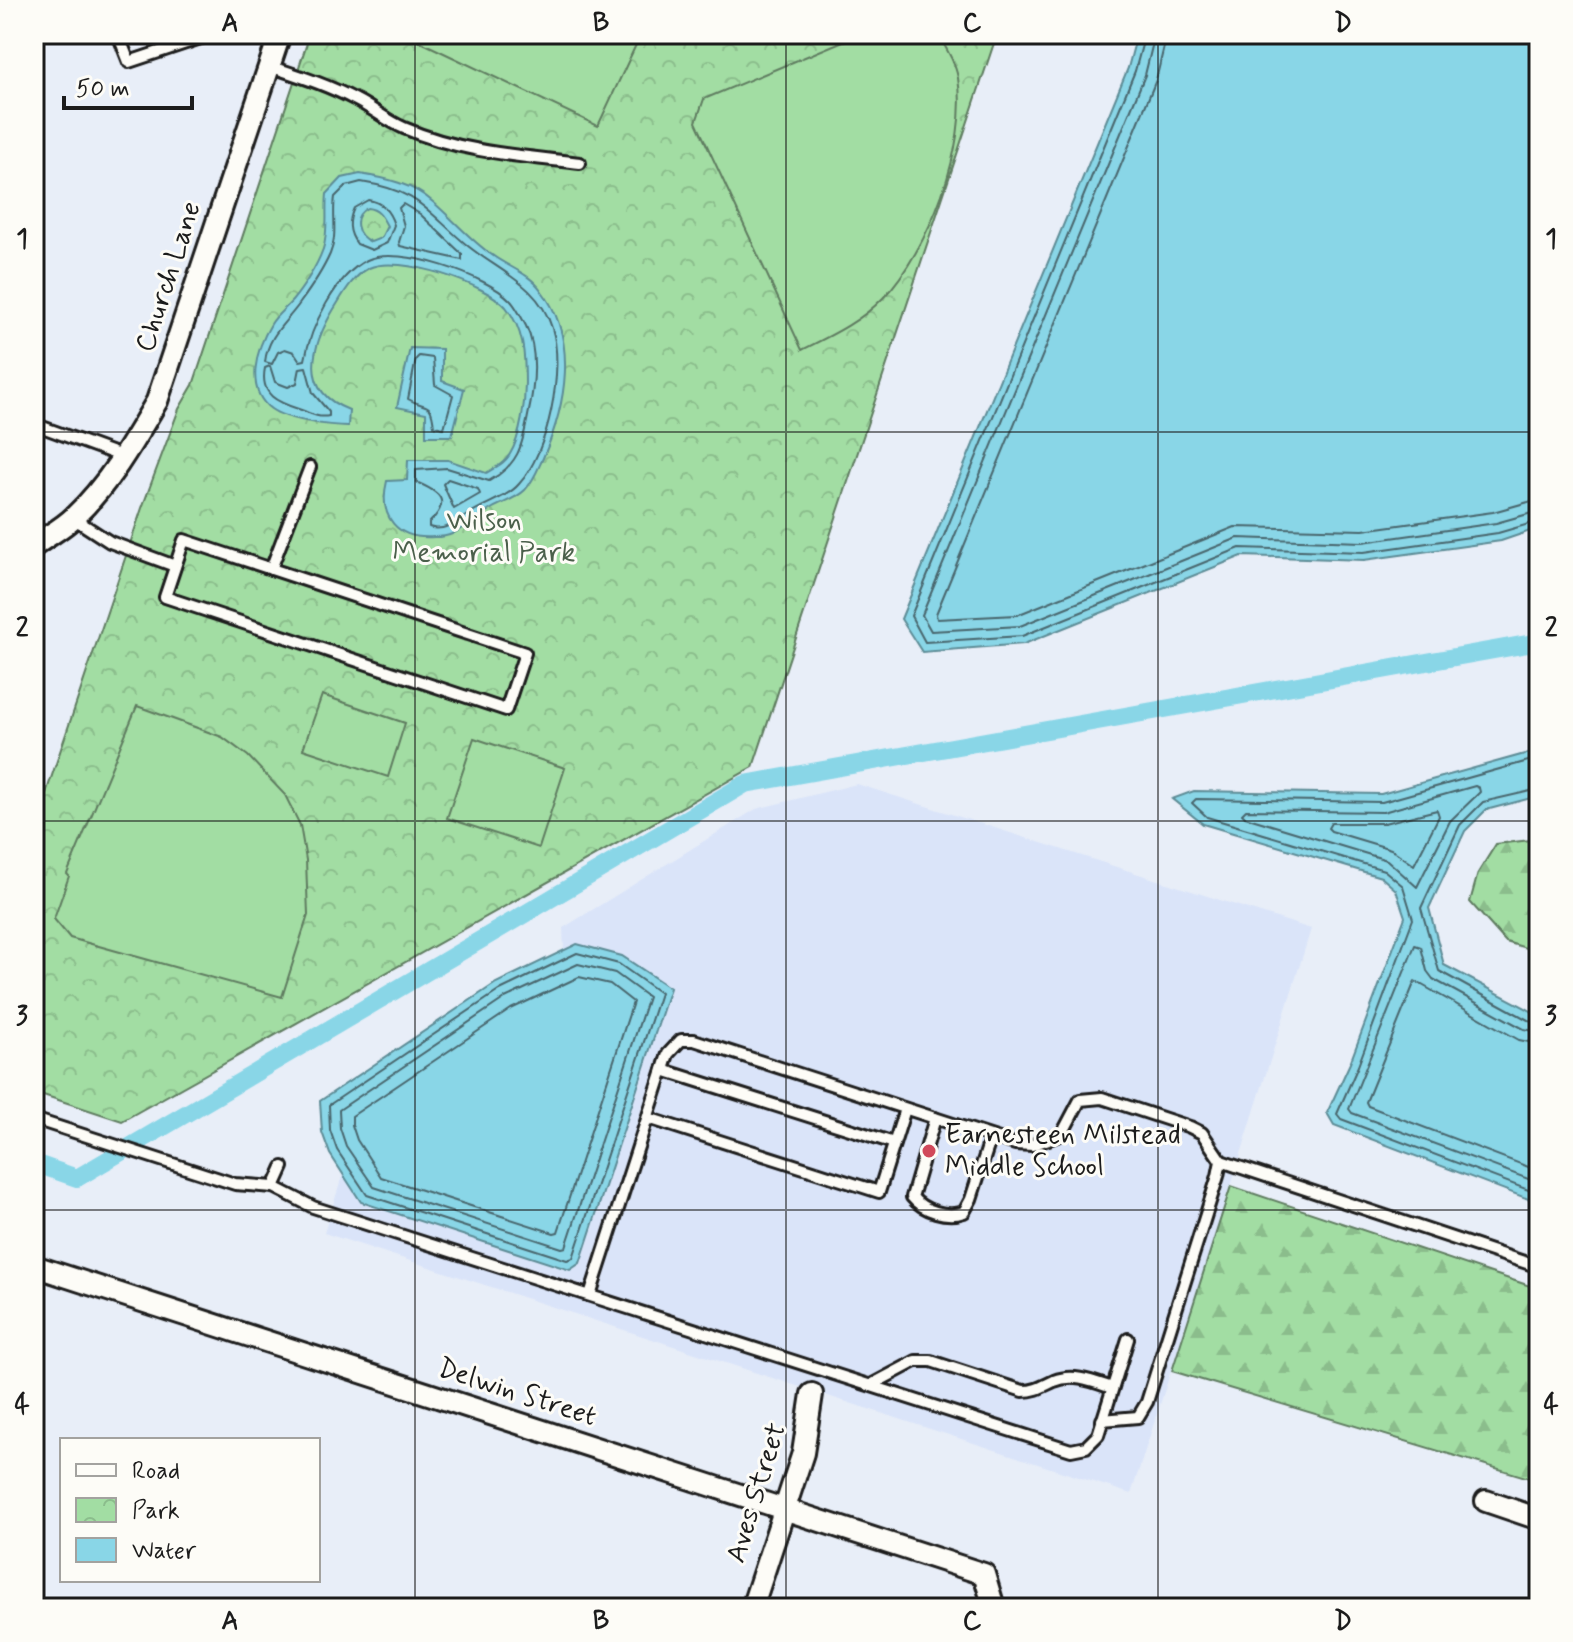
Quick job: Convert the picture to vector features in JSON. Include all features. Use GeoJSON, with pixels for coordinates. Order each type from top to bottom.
{"type":"FeatureCollection","features":[{"type":"Feature","properties":{"kind":"street","name":"Church Lane"},"geometry":{"type":"LineString","coordinates":[[34,546],[73,518],[124,457],[157,401],[280,34]]}},
{"type":"Feature","properties":{"kind":"street","name":"Delwin Street"},"geometry":{"type":"LineString","coordinates":[[34,1266],[984,1574],[992,1601],[990,1608]]}},
{"type":"Feature","properties":{"kind":"street","name":"Aves Street"},"geometry":{"type":"LineString","coordinates":[[752,1608],[803,1453],[812,1394]]}},
{"type":"Feature","properties":{"kind":"street"},"geometry":{"type":"LineString","coordinates":[[1486,1501],[1539,1519]]}},
{"type":"Feature","properties":{"kind":"lane"},"geometry":{"type":"LineString","coordinates":[[118,34],[129,62],[213,34]]}},
{"type":"Feature","properties":{"kind":"lane"},"geometry":{"type":"LineString","coordinates":[[269,66],[317,81],[402,128],[443,142],[487,152],[580,163]]}},
{"type":"Feature","properties":{"kind":"lane"},"geometry":{"type":"LineString","coordinates":[[34,424],[124,457]]}},
{"type":"Feature","properties":{"kind":"lane"},"geometry":{"type":"LineString","coordinates":[[271,569],[310,467]]}},
{"type":"Feature","properties":{"kind":"lane"},"geometry":{"type":"LineString","coordinates":[[73,518],[110,542],[175,566]]}},
{"type":"Feature","properties":{"kind":"lane"},"geometry":{"type":"LineString","coordinates":[[184,540],[271,569],[525,653],[506,710],[165,597],[184,540]]}},
{"type":"Feature","properties":{"kind":"lane"},"geometry":{"type":"LineString","coordinates":[[590,1295],[663,1070],[675,1045],[681,1040],[694,1040],[991,1137],[1032,1145],[1062,1134],[1080,1100],[1102,1098],[1202,1133],[1221,1161],[1539,1267]]}},
{"type":"Feature","properties":{"kind":"lane"},"geometry":{"type":"LineString","coordinates":[[663,1070],[894,1143]]}},
{"type":"Feature","properties":{"kind":"lane"},"geometry":{"type":"LineString","coordinates":[[648,1118],[879,1192],[905,1109]]}},
{"type":"Feature","properties":{"kind":"lane"},"geometry":{"type":"LineString","coordinates":[[935,1118],[912,1197],[918,1204],[952,1216],[964,1212],[971,1199],[991,1137]]}},
{"type":"Feature","properties":{"kind":"lane"},"geometry":{"type":"LineString","coordinates":[[34,1119],[235,1184],[274,1187],[313,1207],[1071,1450],[1086,1447],[1098,1435],[1128,1339]]}},
{"type":"Feature","properties":{"kind":"lane"},"geometry":{"type":"LineString","coordinates":[[1102,1420],[1138,1417],[1147,1402],[1221,1161]]}},
{"type":"Feature","properties":{"kind":"lane"},"geometry":{"type":"LineString","coordinates":[[274,1187],[283,1167]]}},
{"type":"Feature","properties":{"kind":"lane"},"geometry":{"type":"LineString","coordinates":[[871,1385],[916,1361],[931,1361],[1023,1391],[1035,1391],[1067,1377],[1112,1388]]}},
{"type":"Feature","properties":{"kind":"lane"},"geometry":{"type":"LineString","coordinates":[[812,1394],[820,1368]]}},
{"type":"Feature","properties":{"kind":"shaded area","name":"Earnesteen Milstead Middle School"},"geometry":{"type":"Polygon","coordinates":[[[857,784],[1311,929],[1131,1494],[324,1233],[343,1174],[361,1202],[570,1269],[577,944],[564,951],[563,928],[756,809],[857,784]]]}},
{"type":"Feature","properties":{"kind":"green space","name":"Wilson Memorial Park"},"geometry":{"type":"Polygon","coordinates":[[[310,34],[997,34],[753,767],[122,1121],[34,1092],[34,829],[142,508],[179,409],[193,385],[310,34]]]}},
{"type":"Feature","properties":{"kind":"green space"},"geometry":{"type":"Polygon","coordinates":[[[404,34],[641,34],[598,126],[404,34]]]}},
{"type":"Feature","properties":{"kind":"green space"},"geometry":{"type":"Polygon","coordinates":[[[860,34],[938,34],[958,78],[960,104],[957,133],[942,195],[916,253],[900,277],[865,314],[802,350],[696,122],[704,99],[860,34]]]}},
{"type":"Feature","properties":{"kind":"green space"},"geometry":{"type":"Polygon","coordinates":[[[322,695],[405,723],[388,777],[303,749],[322,695]]]}},
{"type":"Feature","properties":{"kind":"green space"},"geometry":{"type":"Polygon","coordinates":[[[137,706],[222,737],[248,756],[285,795],[300,825],[306,860],[308,915],[282,997],[70,938],[54,919],[69,876],[67,874],[137,706]]]}},
{"type":"Feature","properties":{"kind":"green space"},"geometry":{"type":"Polygon","coordinates":[[[474,738],[565,768],[539,848],[447,818],[474,738]]]}},
{"type":"Feature","properties":{"kind":"green space"},"geometry":{"type":"Polygon","coordinates":[[[1539,839],[1539,952],[1506,942],[1470,902],[1478,873],[1496,844],[1539,839]]]}},
{"type":"Feature","properties":{"kind":"green space"},"geometry":{"type":"Polygon","coordinates":[[[1231,1186],[1539,1289],[1539,1481],[1172,1371],[1231,1186]]]}},
{"type":"Feature","properties":{"kind":"water"},"geometry":{"type":"Polygon","coordinates":[[[1137,34],[1539,34],[1539,528],[1501,541],[1364,560],[1242,556],[1024,644],[922,652],[901,619],[1128,68],[1137,34]]]}},
{"type":"Feature","properties":{"kind":"water"},"geometry":{"type":"Polygon","coordinates":[[[360,174],[380,178],[408,186],[425,196],[484,249],[536,284],[553,309],[561,330],[565,373],[558,417],[533,479],[518,496],[448,536],[410,535],[393,524],[385,505],[387,481],[407,480],[408,460],[448,460],[486,473],[503,463],[510,454],[523,410],[524,353],[517,325],[496,298],[462,281],[420,268],[382,265],[369,268],[353,281],[326,323],[314,366],[322,391],[333,402],[349,410],[348,426],[308,422],[278,413],[263,401],[258,391],[255,379],[261,344],[273,321],[296,296],[317,262],[326,236],[327,194],[342,178],[360,174]],[[367,208],[359,216],[357,226],[371,242],[381,238],[387,226],[379,214],[367,208]]]}},
{"type":"Feature","properties":{"kind":"water"},"geometry":{"type":"Polygon","coordinates":[[[410,348],[442,349],[442,381],[464,389],[452,436],[426,436],[426,413],[397,407],[410,348]]]}},
{"type":"Feature","properties":{"kind":"water"},"geometry":{"type":"Polygon","coordinates":[[[1539,750],[1539,796],[1486,810],[1465,831],[1429,908],[1444,965],[1539,1015],[1539,1203],[1334,1125],[1327,1113],[1350,1063],[1405,917],[1396,890],[1381,877],[1203,824],[1172,799],[1194,791],[1381,794],[1539,750]]]}},
{"type":"Feature","properties":{"kind":"water"},"geometry":{"type":"Polygon","coordinates":[[[577,944],[622,956],[670,988],[580,1263],[570,1270],[361,1202],[330,1154],[322,1132],[320,1101],[496,983],[577,944]]]}},
{"type":"Feature","properties":{"kind":"waterway"},"geometry":{"type":"LineString","coordinates":[[34,1163],[77,1178],[745,784],[1539,642]]}},
{"type":"Feature","properties":{"kind":"place","name":"Earnesteen Milstead Middle School"},"geometry":{"type":"Point","coordinates":[929,1151]}}]}
